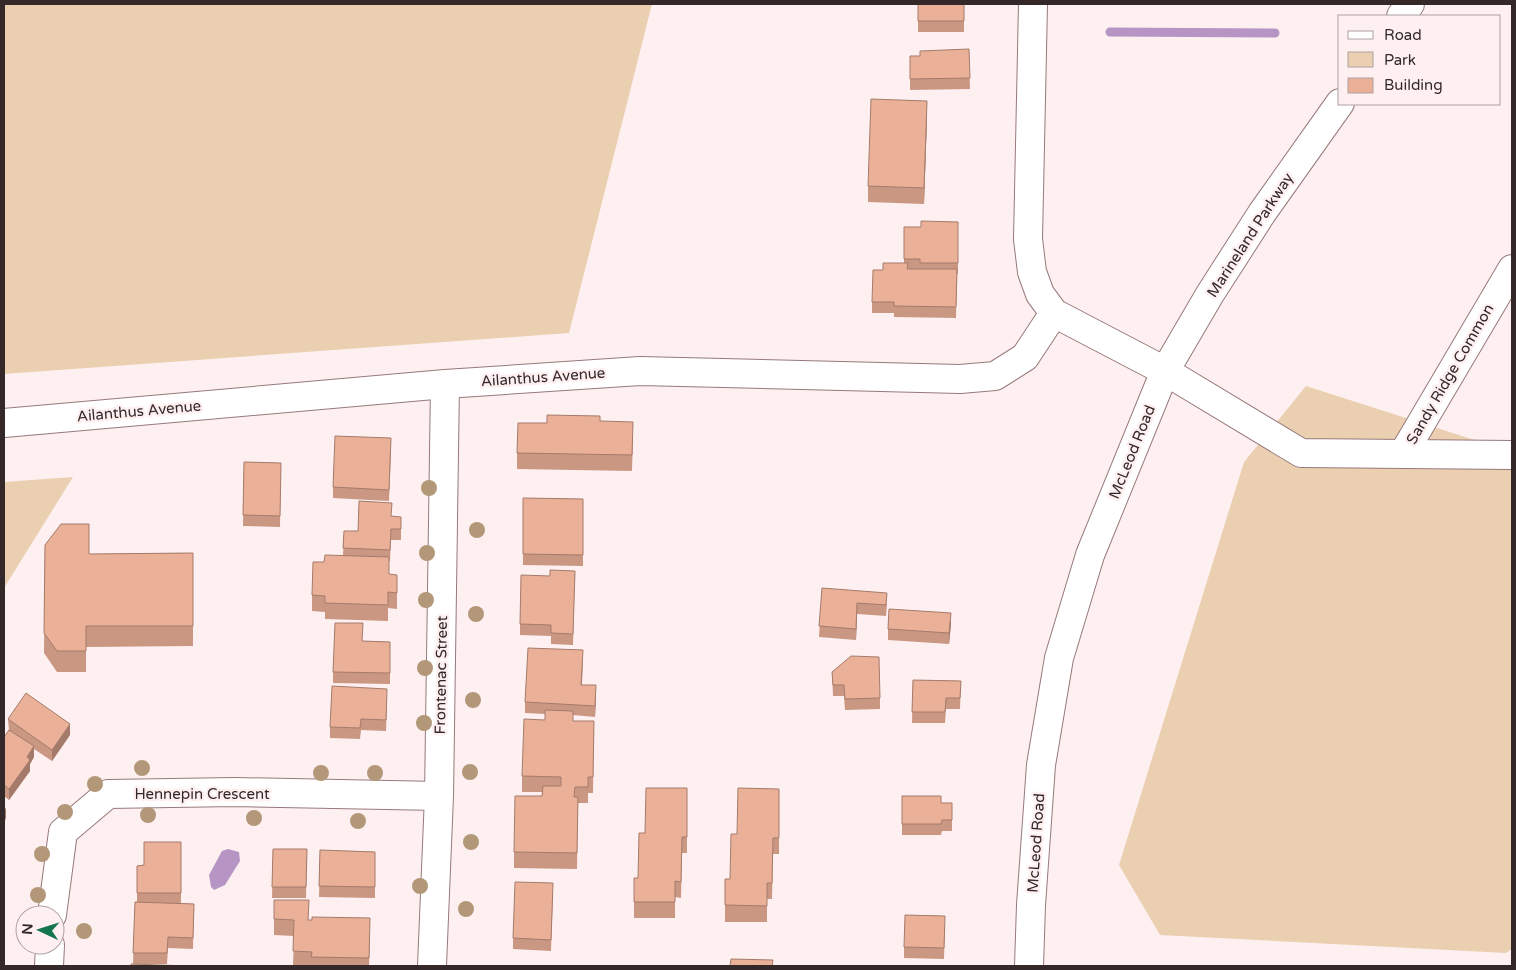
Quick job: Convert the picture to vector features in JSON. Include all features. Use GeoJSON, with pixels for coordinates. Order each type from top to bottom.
{"type":"FeatureCollection","features":[{"type":"Feature","properties":{"kind":"street"},"geometry":{"type":"LineString","coordinates":[[1032,4],[1028,239],[1032,272],[1040,294],[1054,313],[1165,371]]}},
{"type":"Feature","properties":{"kind":"street"},"geometry":{"type":"LineString","coordinates":[[1402,15],[1410,4]]}},
{"type":"Feature","properties":{"kind":"street","name":"Marineland Parkway"},"geometry":{"type":"LineString","coordinates":[[1165,371],[1210,294],[1262,213],[1339,105]]}},
{"type":"Feature","properties":{"kind":"street","name":"Sandy Ridge Common"},"geometry":{"type":"LineString","coordinates":[[1403,454],[1512,269]]}},
{"type":"Feature","properties":{"kind":"street","name":"Ailanthus Avenue"},"geometry":{"type":"LineString","coordinates":[[4,423],[445,384],[640,371],[960,379],[995,376],[1025,357],[1054,313]]}},
{"type":"Feature","properties":{"kind":"street","name":"Sandy Ridge Common"},"geometry":{"type":"LineString","coordinates":[[1165,371],[1302,453],[1512,455]]}},
{"type":"Feature","properties":{"kind":"street","name":"McLeod Road"},"geometry":{"type":"LineString","coordinates":[[1029,966],[1031,905],[1041,765],[1059,658],[1090,555],[1165,371]]}},
{"type":"Feature","properties":{"kind":"street","name":"Frontenac Street"},"geometry":{"type":"LineString","coordinates":[[432,966],[439,796],[445,384]]}},
{"type":"Feature","properties":{"kind":"street","name":"Hennepin Crescent"},"geometry":{"type":"LineString","coordinates":[[53,905],[63,832],[108,794],[235,792],[439,796]]}},
{"type":"Feature","properties":{"kind":"green space"},"geometry":{"type":"Polygon","coordinates":[[[4,4],[652,4],[569,333],[4,374],[4,4]]]}},
{"type":"Feature","properties":{"kind":"green space"},"geometry":{"type":"Polygon","coordinates":[[[1306,386],[1512,452],[1512,949],[1506,953],[1160,935],[1119,865],[1244,462],[1306,386]]]}},
{"type":"Feature","properties":{"kind":"green space"},"geometry":{"type":"Polygon","coordinates":[[[73,477],[4,588],[4,482],[73,477]]]}},
{"type":"Feature","properties":{"kind":"shaded area"},"geometry":{"type":"Polygon","coordinates":[[[228,849],[239,852],[240,861],[225,885],[214,890],[211,887],[209,875],[222,851],[228,849]]]}},
{"type":"Feature","properties":{"kind":"building"},"geometry":{"type":"Polygon","coordinates":[[[918,4],[964,4],[964,21],[918,21],[918,4]]]}},
{"type":"Feature","properties":{"kind":"building"},"geometry":{"type":"Polygon","coordinates":[[[969,49],[970,78],[910,79],[910,56],[920,56],[920,51],[969,49]]]}},
{"type":"Feature","properties":{"kind":"building"},"geometry":{"type":"Polygon","coordinates":[[[871,99],[927,101],[924,188],[868,186],[871,99]]]}},
{"type":"Feature","properties":{"kind":"building"},"geometry":{"type":"Polygon","coordinates":[[[921,221],[958,222],[958,263],[920,263],[920,259],[904,259],[904,227],[921,227],[921,221]]]}},
{"type":"Feature","properties":{"kind":"building"},"geometry":{"type":"Polygon","coordinates":[[[883,263],[908,263],[907,269],[957,269],[956,307],[894,306],[894,302],[872,302],[873,270],[883,270],[883,263]]]}},
{"type":"Feature","properties":{"kind":"building"},"geometry":{"type":"Polygon","coordinates":[[[547,415],[600,416],[600,421],[633,422],[632,455],[517,453],[518,423],[547,423],[547,415]]]}},
{"type":"Feature","properties":{"kind":"building"},"geometry":{"type":"Polygon","coordinates":[[[335,436],[391,438],[389,490],[333,487],[335,436]]]}},
{"type":"Feature","properties":{"kind":"building"},"geometry":{"type":"Polygon","coordinates":[[[244,462],[281,463],[280,516],[243,515],[244,462]]]}},
{"type":"Feature","properties":{"kind":"building"},"geometry":{"type":"Polygon","coordinates":[[[523,498],[583,499],[583,555],[523,554],[523,498]]]}},
{"type":"Feature","properties":{"kind":"building"},"geometry":{"type":"Polygon","coordinates":[[[359,501],[392,503],[391,516],[401,517],[401,529],[391,529],[390,550],[343,548],[344,531],[358,531],[359,501]]]}},
{"type":"Feature","properties":{"kind":"building"},"geometry":{"type":"Polygon","coordinates":[[[61,524],[89,524],[89,554],[193,553],[193,626],[86,626],[86,651],[57,651],[44,633],[45,545],[61,524]]]}},
{"type":"Feature","properties":{"kind":"building"},"geometry":{"type":"Polygon","coordinates":[[[325,555],[389,557],[389,574],[397,575],[397,593],[388,592],[388,605],[325,603],[325,596],[312,595],[313,562],[324,562],[325,555]]]}},
{"type":"Feature","properties":{"kind":"building"},"geometry":{"type":"Polygon","coordinates":[[[550,570],[575,571],[573,634],[551,633],[551,625],[520,624],[521,575],[550,576],[550,570]]]}},
{"type":"Feature","properties":{"kind":"building"},"geometry":{"type":"Polygon","coordinates":[[[822,588],[887,593],[886,605],[857,603],[856,629],[819,626],[822,588]]]}},
{"type":"Feature","properties":{"kind":"building"},"geometry":{"type":"Polygon","coordinates":[[[889,609],[951,613],[949,633],[888,629],[889,609]]]}},
{"type":"Feature","properties":{"kind":"building"},"geometry":{"type":"Polygon","coordinates":[[[335,623],[363,623],[362,641],[390,642],[390,673],[333,672],[335,623]]]}},
{"type":"Feature","properties":{"kind":"building"},"geometry":{"type":"Polygon","coordinates":[[[528,648],[583,650],[581,685],[596,685],[595,706],[525,702],[528,648]]]}},
{"type":"Feature","properties":{"kind":"building"},"geometry":{"type":"Polygon","coordinates":[[[851,656],[879,657],[880,698],[845,699],[844,685],[833,685],[832,672],[851,656]]]}},
{"type":"Feature","properties":{"kind":"building"},"geometry":{"type":"Polygon","coordinates":[[[913,680],[961,681],[960,698],[946,698],[945,712],[912,712],[913,680]]]}},
{"type":"Feature","properties":{"kind":"building"},"geometry":{"type":"Polygon","coordinates":[[[332,686],[387,689],[386,720],[361,719],[360,728],[330,727],[332,686]]]}},
{"type":"Feature","properties":{"kind":"building"},"geometry":{"type":"Polygon","coordinates":[[[26,693],[70,724],[52,750],[8,719],[26,693]]]}},
{"type":"Feature","properties":{"kind":"building"},"geometry":{"type":"Polygon","coordinates":[[[545,710],[573,711],[573,721],[594,721],[593,777],[588,777],[588,787],[575,787],[574,797],[578,797],[577,853],[514,852],[515,796],[542,796],[543,786],[561,786],[561,777],[522,776],[524,719],[545,720],[545,710]]]}},
{"type":"Feature","properties":{"kind":"building"},"geometry":{"type":"Polygon","coordinates":[[[9,730],[34,746],[27,757],[30,760],[9,789],[4,785],[4,737],[9,730]]]}},
{"type":"Feature","properties":{"kind":"building"},"geometry":{"type":"Polygon","coordinates":[[[646,788],[687,788],[687,837],[682,837],[681,882],[675,881],[675,902],[634,902],[634,878],[638,878],[639,833],[645,833],[646,788]]]}},
{"type":"Feature","properties":{"kind":"building"},"geometry":{"type":"Polygon","coordinates":[[[738,788],[779,789],[779,838],[773,838],[772,883],[767,883],[767,906],[725,905],[725,879],[730,879],[731,834],[737,834],[738,788]]]}},
{"type":"Feature","properties":{"kind":"building"},"geometry":{"type":"Polygon","coordinates":[[[902,796],[941,796],[941,803],[952,803],[952,820],[942,820],[941,824],[902,824],[902,796]]]}},
{"type":"Feature","properties":{"kind":"building"},"geometry":{"type":"Polygon","coordinates":[[[144,842],[181,842],[181,893],[137,893],[137,866],[144,865],[144,842]]]}},
{"type":"Feature","properties":{"kind":"building"},"geometry":{"type":"Polygon","coordinates":[[[273,849],[307,849],[306,887],[272,887],[273,849]]]}},
{"type":"Feature","properties":{"kind":"building"},"geometry":{"type":"Polygon","coordinates":[[[320,850],[375,852],[375,887],[319,886],[320,850]]]}},
{"type":"Feature","properties":{"kind":"building"},"geometry":{"type":"Polygon","coordinates":[[[515,882],[553,883],[551,940],[513,938],[515,882]]]}},
{"type":"Feature","properties":{"kind":"building"},"geometry":{"type":"Polygon","coordinates":[[[274,900],[309,900],[308,920],[312,920],[312,917],[370,918],[369,958],[311,957],[312,952],[293,951],[294,920],[274,919],[274,900]]]}},
{"type":"Feature","properties":{"kind":"building"},"geometry":{"type":"Polygon","coordinates":[[[135,902],[194,904],[193,938],[168,937],[167,953],[133,953],[135,902]]]}},
{"type":"Feature","properties":{"kind":"building"},"geometry":{"type":"Polygon","coordinates":[[[905,915],[945,916],[944,948],[904,947],[905,915]]]}},
{"type":"Feature","properties":{"kind":"building"},"geometry":{"type":"Polygon","coordinates":[[[731,959],[773,960],[772,966],[730,966],[731,959]]]}},
{"type":"Feature","properties":{"kind":"building"},"geometry":{"type":"Polygon","coordinates":[[[131,964],[189,966],[131,966],[131,964]]]}},
{"type":"Feature","properties":{"kind":"waterway"},"geometry":{"type":"LineString","coordinates":[[1110,32],[1275,33]]}}]}
